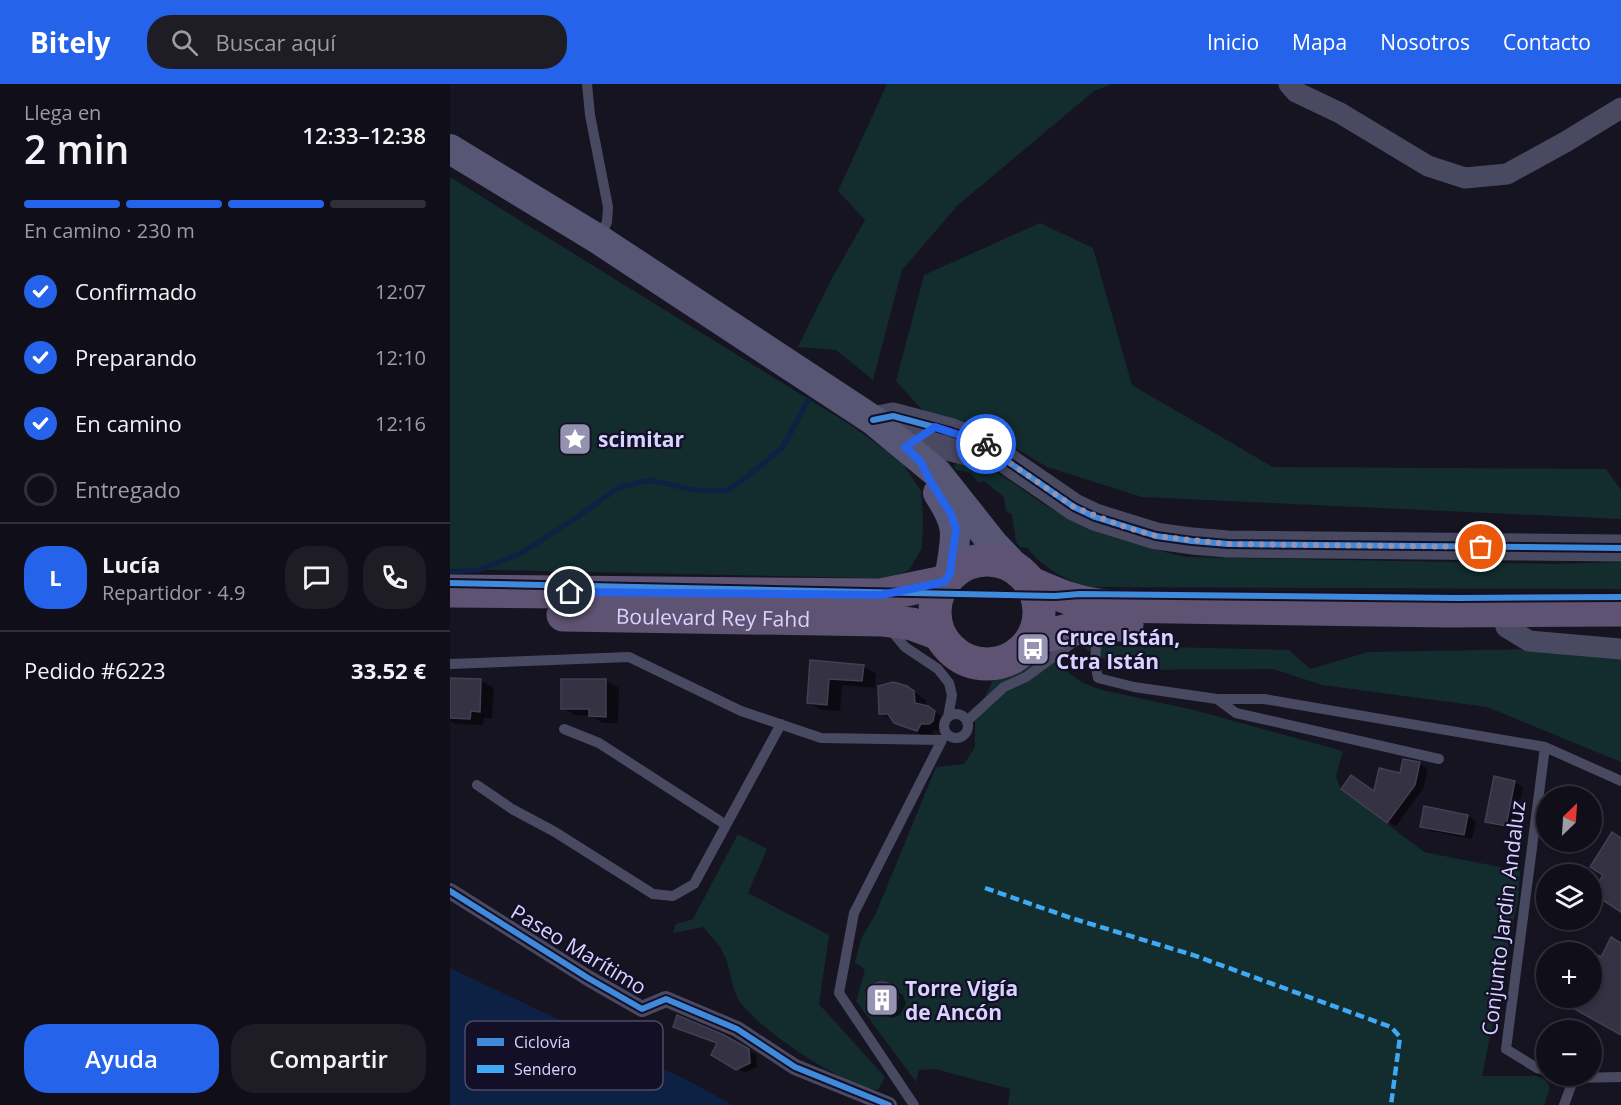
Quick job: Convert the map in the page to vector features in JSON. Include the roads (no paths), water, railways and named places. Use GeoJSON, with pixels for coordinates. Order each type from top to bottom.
{"type":"FeatureCollection","features":[{"type":"Feature","properties":{"kind":"main road"},"geometry":{"type":"LineString","coordinates":[[450,148],[598,239],[873,420],[930,451],[994,545],[1026,578],[1038,601],[1039,612],[1035,632],[1030,641],[1012,658],[988,664],[964,659],[954,652],[939,633],[935,607],[937,596],[947,578],[956,529],[951,514],[929,479],[930,451]]}},
{"type":"Feature","properties":{"kind":"main road"},"geometry":{"type":"LineString","coordinates":[[882,607],[947,578],[969,564],[991,561],[1002,563],[1065,598],[1085,604],[1107,606],[1448,611],[1621,610]]}},
{"type":"Feature","properties":{"kind":"main road","name":"Boulevard Rey Fahd"},"geometry":{"type":"LineString","coordinates":[[450,591],[882,607],[912,624],[939,633]]}},
{"type":"Feature","properties":{"kind":"main road","name":"Boulevard Rey Fahd"},"geometry":{"type":"LineString","coordinates":[[450,613],[882,607]]}},
{"type":"Feature","properties":{"kind":"main road"},"geometry":{"type":"LineString","coordinates":[[1030,641],[1065,630],[1097,624],[1272,629],[1621,627]]}},
{"type":"Feature","properties":{"kind":"street"},"geometry":{"type":"LineString","coordinates":[[1289,84],[1296,92],[1340,113],[1428,166],[1465,178],[1507,174],[1621,108]]}},
{"type":"Feature","properties":{"kind":"street"},"geometry":{"type":"LineString","coordinates":[[930,451],[965,450],[994,462],[1007,461],[1074,507],[1095,517],[1156,536],[1180,540],[1228,544],[1621,548]]}},
{"type":"Feature","properties":{"kind":"street"},"geometry":{"type":"LineString","coordinates":[[1506,627],[1529,641],[1621,650]]}},
{"type":"Feature","properties":{"kind":"street","name":"Paseo Marítimo"},"geometry":{"type":"LineString","coordinates":[[450,891],[588,978],[642,1009],[666,999],[737,1029],[795,1067],[889,1105]]}},
{"type":"Feature","properties":{"kind":"lane"},"geometry":{"type":"LineString","coordinates":[[587,84],[590,115],[608,207],[607,222],[598,239]]}},
{"type":"Feature","properties":{"kind":"lane"},"geometry":{"type":"LineString","coordinates":[[882,607],[905,647],[938,669],[949,683],[952,694],[944,726],[949,736],[954,738],[964,736],[968,726],[967,721],[959,714],[948,717]]}},
{"type":"Feature","properties":{"kind":"lane"},"geometry":{"type":"LineString","coordinates":[[967,721],[1005,687],[1026,677],[1097,624]]}},
{"type":"Feature","properties":{"kind":"lane"},"geometry":{"type":"LineString","coordinates":[[1097,624],[1095,664],[1098,678],[1134,687],[1217,699],[1264,699],[1545,747],[1621,781]]}},
{"type":"Feature","properties":{"kind":"lane"},"geometry":{"type":"LineString","coordinates":[[450,664],[629,657],[741,711],[821,738],[942,740],[854,913],[838,993],[914,1105]]}},
{"type":"Feature","properties":{"kind":"lane"},"geometry":{"type":"LineString","coordinates":[[1217,699],[1236,713],[1438,759]]}},
{"type":"Feature","properties":{"kind":"lane"},"geometry":{"type":"LineString","coordinates":[[477,785],[512,809],[555,832],[653,894],[673,896],[694,884],[781,724]]}},
{"type":"Feature","properties":{"kind":"lane"},"geometry":{"type":"LineString","coordinates":[[564,729],[599,743],[726,825]]}},
{"type":"Feature","properties":{"kind":"lane","name":"Conjunto Jardin Andaluz"},"geometry":{"type":"LineString","coordinates":[[1536,1067],[1506,1049],[1545,747]]}},
{"type":"Feature","properties":{"kind":"lane"},"geometry":{"type":"LineString","coordinates":[[1602,1077],[1621,1077]]}},
{"type":"Feature","properties":{"kind":"lane"},"geometry":{"type":"LineString","coordinates":[[1564,1105],[1567,1086]]}},
{"type":"Feature","properties":{"kind":"water"},"geometry":{"type":"Polygon","coordinates":[[[450,968],[562,1021],[465,1021],[465,1090],[663,1090],[663,1069],[732,1105],[450,1105],[450,968]]]}},
{"type":"Feature","properties":{"kind":"waterway"},"geometry":{"type":"LineString","coordinates":[[450,572],[479,570],[521,553],[618,488],[649,480],[695,490],[727,491],[783,447],[808,400]]}},
{"type":"Feature","properties":{"kind":"place","name":"scimitar"},"geometry":{"type":"Point","coordinates":[575,439]}},
{"type":"Feature","properties":{"kind":"place","name":"Cruce Istán, Ctra Istán"},"geometry":{"type":"Point","coordinates":[1033,649]}},
{"type":"Feature","properties":{"kind":"place","name":"Torre Vigía de Ancón"},"geometry":{"type":"Point","coordinates":[882,1000]}}]}
